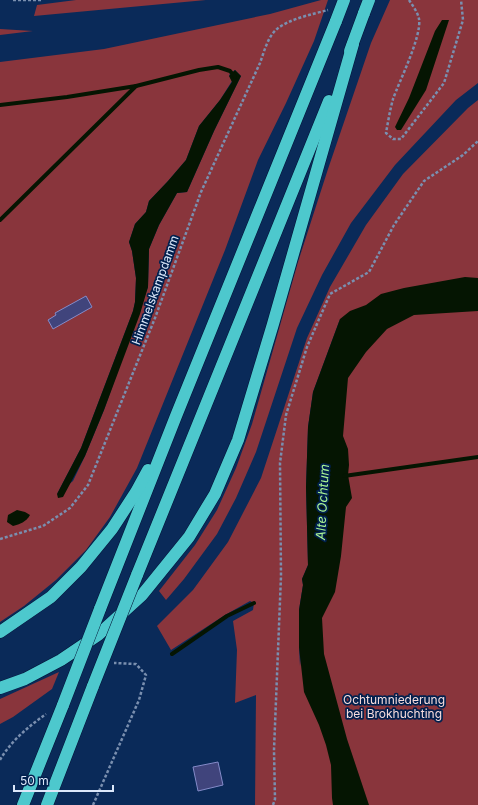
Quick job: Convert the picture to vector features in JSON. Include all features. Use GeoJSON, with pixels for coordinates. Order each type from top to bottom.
{"type":"FeatureCollection","features":[{"type":"Feature","properties":{"kind":"highway"},"geometry":{"type":"LineString","coordinates":[[23,805],[176,416],[344,0]]}},
{"type":"Feature","properties":{"kind":"highway"},"geometry":{"type":"LineString","coordinates":[[47,805],[137,575],[353,44],[369,0]]}},
{"type":"Feature","properties":{"kind":"highway"},"geometry":{"type":"LineString","coordinates":[[0,688],[26,679],[61,660],[98,635],[142,595],[189,537],[215,494],[240,432],[274,324],[353,44]]}},
{"type":"Feature","properties":{"kind":"highway"},"geometry":{"type":"LineString","coordinates":[[0,632],[52,597],[81,567],[112,529],[136,492],[176,416]]}},
{"type":"Feature","properties":{"kind":"path"},"geometry":{"type":"LineString","coordinates":[[13,0],[42,0]]}},
{"type":"Feature","properties":{"kind":"path"},"geometry":{"type":"LineString","coordinates":[[409,0],[419,20],[419,28],[414,48],[393,100],[386,133],[393,139],[401,139],[444,84],[463,20],[461,0]]}},
{"type":"Feature","properties":{"kind":"path","name":"Himmelskampdamm"},"geometry":{"type":"LineString","coordinates":[[0,539],[43,526],[70,508],[88,485],[155,318],[201,192],[260,63],[267,43],[276,29],[299,17]]}},
{"type":"Feature","properties":{"kind":"path"},"geometry":{"type":"LineString","coordinates":[[273,805],[275,799],[274,750],[281,576],[280,463],[286,415],[307,347],[330,294],[369,272],[394,225],[424,181],[463,155],[478,141]]}},
{"type":"Feature","properties":{"kind":"path"},"geometry":{"type":"LineString","coordinates":[[93,805],[140,700],[146,675],[136,664],[127,664]]}},
{"type":"Feature","properties":{"kind":"path"},"geometry":{"type":"LineString","coordinates":[[0,760],[5,752],[33,723],[43,716]]}},
{"type":"Feature","properties":{"kind":"green space"},"geometry":{"type":"Polygon","coordinates":[[[76,0],[206,0],[34,16],[37,5],[76,0]]]}},
{"type":"Feature","properties":{"kind":"green space"},"geometry":{"type":"Polygon","coordinates":[[[321,0],[328,0],[314,41],[258,160],[225,250],[137,468],[110,517],[86,550],[56,580],[24,606],[0,622],[0,62],[104,49],[270,14],[321,0]],[[235,70],[229,75],[232,81],[220,100],[199,126],[186,160],[149,201],[146,212],[135,224],[129,242],[132,251],[136,278],[133,311],[81,448],[57,494],[73,481],[104,410],[148,287],[149,249],[159,225],[177,193],[187,192],[214,131],[241,76],[235,70]]]}},
{"type":"Feature","properties":{"kind":"green space"},"geometry":{"type":"Polygon","coordinates":[[[390,0],[478,0],[478,83],[456,100],[395,165],[351,223],[322,275],[297,328],[256,452],[236,498],[217,534],[184,579],[166,600],[159,591],[195,545],[217,510],[236,468],[252,424],[298,262],[328,169],[371,43],[390,0]]]}},
{"type":"Feature","properties":{"kind":"green space"},"geometry":{"type":"Polygon","coordinates":[[[0,29],[33,31],[0,35],[0,29]]]}},
{"type":"Feature","properties":{"kind":"green space","name":"Ochtumniederung bei Brokhuchting"},"geometry":{"type":"Polygon","coordinates":[[[478,100],[478,805],[255,805],[256,695],[235,703],[237,650],[233,621],[253,610],[254,603],[250,601],[225,615],[171,650],[157,626],[193,590],[228,542],[261,478],[307,338],[330,287],[366,225],[403,174],[468,108],[478,100]],[[340,319],[313,392],[308,427],[306,487],[308,565],[302,579],[303,585],[299,610],[300,666],[340,319]]]}},
{"type":"Feature","properties":{"kind":"green space"},"geometry":{"type":"Polygon","coordinates":[[[59,672],[52,689],[13,717],[0,724],[0,699],[59,672]]]}},
{"type":"Feature","properties":{"kind":"water"},"geometry":{"type":"Polygon","coordinates":[[[442,20],[449,20],[426,90],[401,130],[397,130],[395,127],[409,98],[435,31],[442,20]]]}},
{"type":"Feature","properties":{"kind":"water"},"geometry":{"type":"Polygon","coordinates":[[[235,70],[241,76],[214,131],[187,192],[177,193],[159,225],[149,249],[148,287],[140,314],[85,456],[63,497],[58,498],[57,494],[81,448],[133,311],[136,278],[132,251],[129,242],[135,224],[146,212],[149,201],[186,160],[199,126],[220,100],[232,82],[229,76],[235,70]]]}},
{"type":"Feature","properties":{"kind":"water","name":"Alte Ochtum"},"geometry":{"type":"Polygon","coordinates":[[[465,277],[478,278],[478,311],[414,315],[387,329],[366,352],[348,378],[343,436],[348,449],[348,475],[352,498],[346,507],[341,556],[335,592],[322,618],[324,654],[347,739],[369,805],[333,805],[331,765],[319,725],[304,692],[299,647],[299,610],[303,585],[302,579],[308,565],[306,487],[308,427],[313,392],[340,319],[350,311],[366,305],[381,294],[404,288],[465,277]]]}},
{"type":"Feature","properties":{"kind":"water"},"geometry":{"type":"Polygon","coordinates":[[[17,510],[30,515],[25,521],[13,526],[7,522],[8,515],[17,510]]]}},
{"type":"Feature","properties":{"kind":"building"},"geometry":{"type":"Polygon","coordinates":[[[86,296],[92,307],[53,329],[48,320],[56,315],[55,313],[86,296]]]}},
{"type":"Feature","properties":{"kind":"building"},"geometry":{"type":"Polygon","coordinates":[[[218,762],[223,785],[198,791],[193,767],[218,762]]]}},
{"type":"Feature","properties":{"kind":"waterway"},"geometry":{"type":"LineString","coordinates":[[0,220],[136,86],[199,70],[218,67],[230,71],[235,77]]}},
{"type":"Feature","properties":{"kind":"waterway"},"geometry":{"type":"LineString","coordinates":[[0,105],[67,97],[136,86]]}},
{"type":"Feature","properties":{"kind":"waterway"},"geometry":{"type":"LineString","coordinates":[[344,476],[478,457]]}},
{"type":"Feature","properties":{"kind":"waterway"},"geometry":{"type":"LineString","coordinates":[[172,654],[227,616],[254,603]]}}]}
